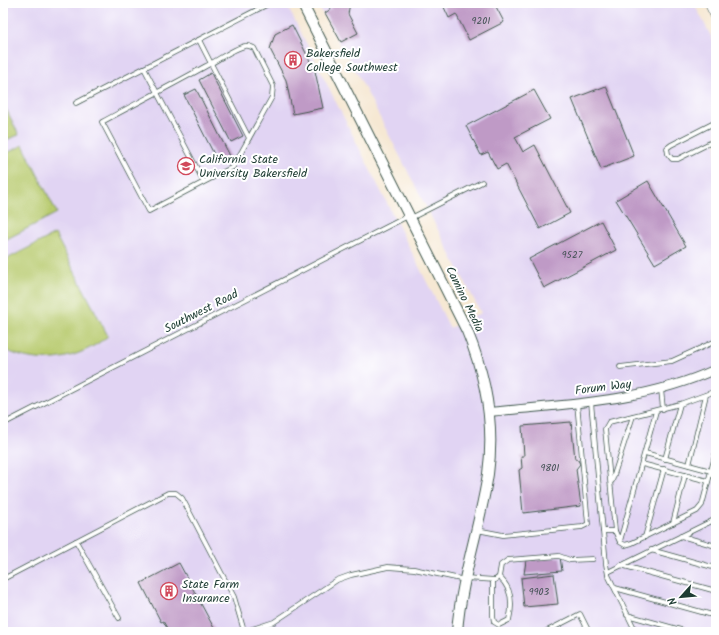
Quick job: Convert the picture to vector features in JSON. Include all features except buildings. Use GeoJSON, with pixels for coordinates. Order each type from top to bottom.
{"type":"FeatureCollection","features":[{"type":"Feature","properties":{"kind":"main road"},"geometry":{"type":"LineString","coordinates":[[710,3],[716,14]]}},
{"type":"Feature","properties":{"kind":"street","name":"Camino Media"},"geometry":{"type":"LineString","coordinates":[[302,3],[474,347],[481,368],[489,412],[490,440],[488,473],[466,579],[457,632]]}},
{"type":"Feature","properties":{"kind":"street","name":"Forum Way"},"geometry":{"type":"LineString","coordinates":[[489,412],[614,399],[661,389],[716,369]]}},
{"type":"Feature","properties":{"kind":"lane"},"geometry":{"type":"LineString","coordinates":[[76,103],[270,3]]}},
{"type":"Feature","properties":{"kind":"lane"},"geometry":{"type":"LineString","coordinates":[[199,40],[249,138]]}},
{"type":"Feature","properties":{"kind":"lane"},"geometry":{"type":"LineString","coordinates":[[244,46],[254,48],[272,86],[272,97],[233,167],[149,211],[102,122],[211,64],[244,46]]}},
{"type":"Feature","properties":{"kind":"lane"},"geometry":{"type":"LineString","coordinates":[[144,68],[204,182]]}},
{"type":"Feature","properties":{"kind":"lane"},"geometry":{"type":"LineString","coordinates":[[716,122],[667,148],[668,154],[672,159],[678,159],[716,140]]}},
{"type":"Feature","properties":{"kind":"lane","name":"Southwest Road"},"geometry":{"type":"LineString","coordinates":[[3,424],[410,217],[482,182]]}},
{"type":"Feature","properties":{"kind":"lane"},"geometry":{"type":"LineString","coordinates":[[620,367],[672,361],[716,341]]}},
{"type":"Feature","properties":{"kind":"lane"},"geometry":{"type":"LineString","coordinates":[[661,389],[664,409]]}},
{"type":"Feature","properties":{"kind":"lane"},"geometry":{"type":"LineString","coordinates":[[716,391],[664,409],[609,422],[605,429],[615,531],[620,542],[625,545],[632,543],[697,511],[702,505],[716,452]]}},
{"type":"Feature","properties":{"kind":"lane"},"geometry":{"type":"LineString","coordinates":[[689,465],[706,394]]}},
{"type":"Feature","properties":{"kind":"lane"},"geometry":{"type":"LineString","coordinates":[[591,401],[608,572],[614,588],[636,632]]}},
{"type":"Feature","properties":{"kind":"lane"},"geometry":{"type":"LineString","coordinates":[[476,530],[503,535],[582,527],[588,524],[577,403]]}},
{"type":"Feature","properties":{"kind":"lane"},"geometry":{"type":"LineString","coordinates":[[665,458],[680,404]]}},
{"type":"Feature","properties":{"kind":"lane"},"geometry":{"type":"LineString","coordinates":[[620,542],[656,411]]}},
{"type":"Feature","properties":{"kind":"lane"},"geometry":{"type":"LineString","coordinates":[[611,483],[633,416]]}},
{"type":"Feature","properties":{"kind":"lane"},"geometry":{"type":"LineString","coordinates":[[645,453],[711,471]]}},
{"type":"Feature","properties":{"kind":"lane"},"geometry":{"type":"LineString","coordinates":[[642,464],[708,481]]}},
{"type":"Feature","properties":{"kind":"lane"},"geometry":{"type":"LineString","coordinates":[[645,537],[664,469]]}},
{"type":"Feature","properties":{"kind":"lane"},"geometry":{"type":"LineString","coordinates":[[673,523],[685,475]]}},
{"type":"Feature","properties":{"kind":"lane"},"geometry":{"type":"LineString","coordinates":[[3,579],[168,493],[176,493],[182,498],[234,598],[243,632],[274,622],[337,580],[351,575],[388,567],[414,569],[466,579],[493,581],[499,577],[501,565],[508,560],[559,556],[570,560],[593,559]]}},
{"type":"Feature","properties":{"kind":"lane"},"geometry":{"type":"LineString","coordinates":[[608,572],[716,519]]}},
{"type":"Feature","properties":{"kind":"lane"},"geometry":{"type":"LineString","coordinates":[[603,531],[615,531]]}},
{"type":"Feature","properties":{"kind":"lane"},"geometry":{"type":"LineString","coordinates":[[681,536],[716,546]]}},
{"type":"Feature","properties":{"kind":"lane"},"geometry":{"type":"LineString","coordinates":[[76,541],[119,618]]}},
{"type":"Feature","properties":{"kind":"lane"},"geometry":{"type":"LineString","coordinates":[[651,550],[716,568]]}},
{"type":"Feature","properties":{"kind":"lane"},"geometry":{"type":"LineString","coordinates":[[621,565],[716,591]]}},
{"type":"Feature","properties":{"kind":"lane"},"geometry":{"type":"LineString","coordinates":[[493,581],[493,616],[494,622],[499,625],[509,620],[511,600],[508,585],[499,577]]}},
{"type":"Feature","properties":{"kind":"lane"},"geometry":{"type":"LineString","coordinates":[[614,588],[716,616]]}},
{"type":"Feature","properties":{"kind":"lane"},"geometry":{"type":"LineString","coordinates":[[545,632],[580,614],[589,632]]}},
{"type":"Feature","properties":{"kind":"lane"},"geometry":{"type":"LineString","coordinates":[[627,614],[688,632]]}},
{"type":"Feature","properties":{"kind":"shaded area"},"geometry":{"type":"Polygon","coordinates":[[[3,3],[286,3],[450,328],[481,313],[346,52],[341,47],[317,3],[694,3],[716,46],[716,632],[3,632],[3,3]]]}},
{"type":"Feature","properties":{"kind":"green space"},"geometry":{"type":"Polygon","coordinates":[[[3,103],[19,135],[3,141],[3,103]]]}},
{"type":"Feature","properties":{"kind":"green space"},"geometry":{"type":"Polygon","coordinates":[[[23,145],[57,213],[3,241],[3,155],[23,145]]]}},
{"type":"Feature","properties":{"kind":"green space"},"geometry":{"type":"Polygon","coordinates":[[[55,234],[108,336],[84,351],[57,359],[30,358],[17,355],[3,349],[3,261],[55,234]]]}},
{"type":"Feature","properties":{"kind":"place","name":"Bakersfield College Southwest"},"geometry":{"type":"Point","coordinates":[293,60]}},
{"type":"Feature","properties":{"kind":"place","name":"California State University Bakersfield"},"geometry":{"type":"Point","coordinates":[186,166]}},
{"type":"Feature","properties":{"kind":"place","name":"State Farm Insurance"},"geometry":{"type":"Point","coordinates":[169,591]}}]}
